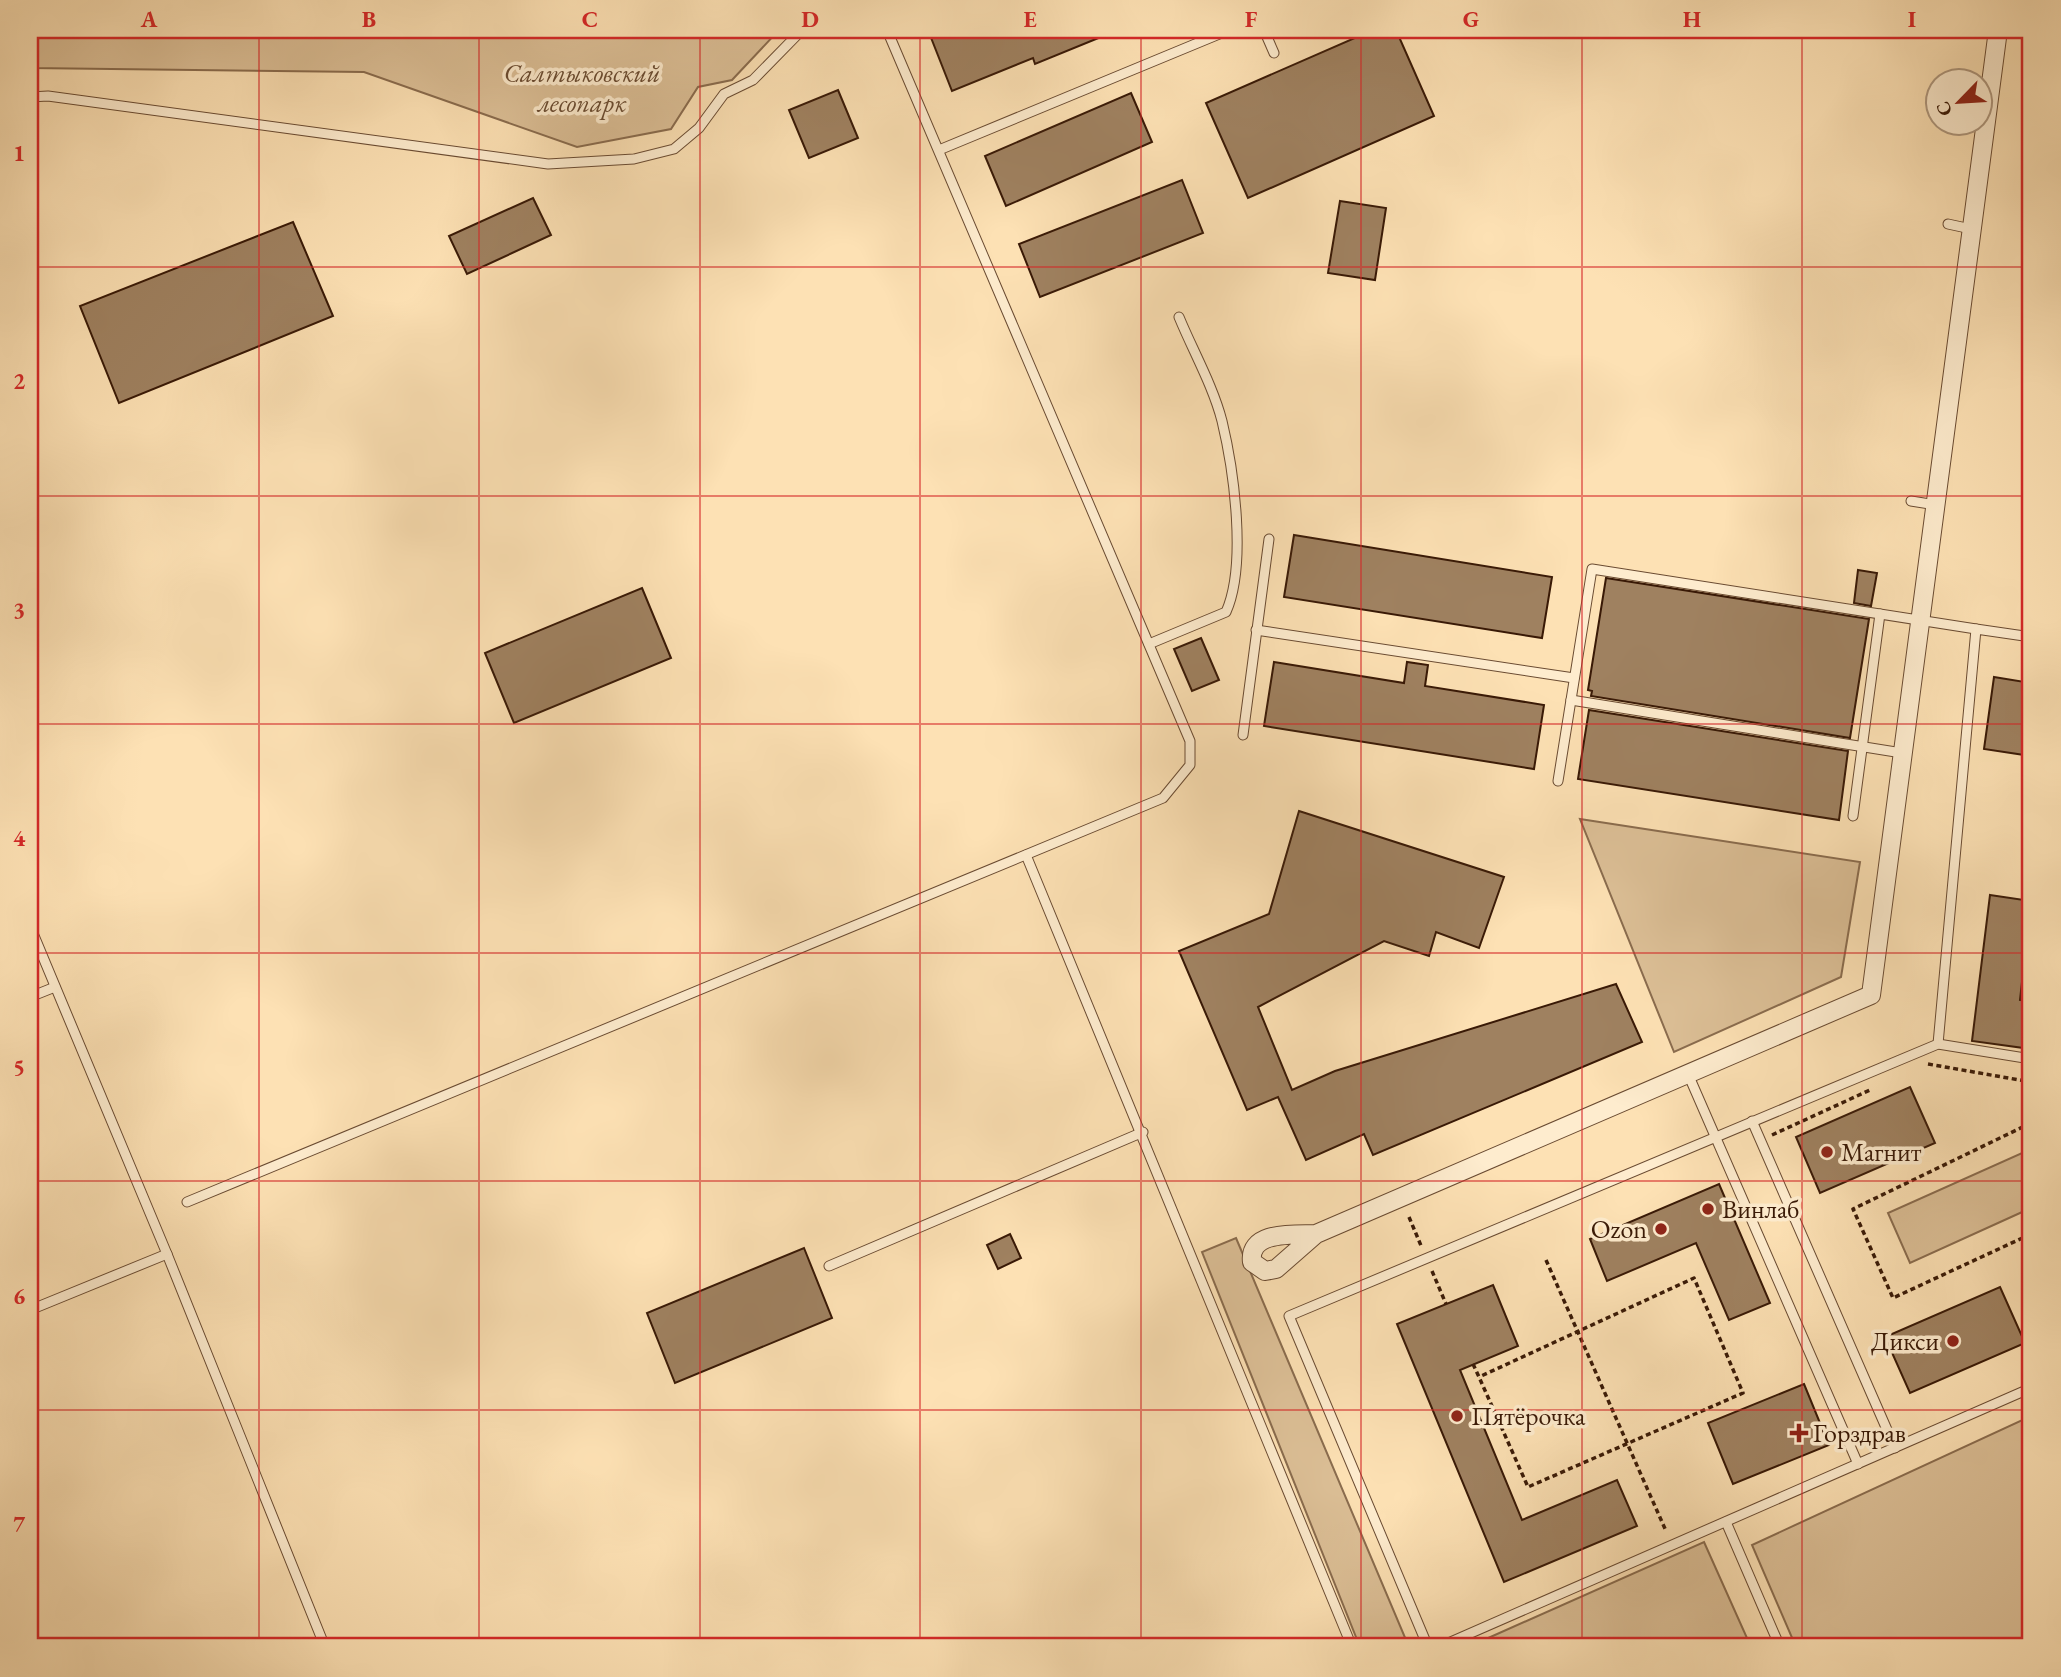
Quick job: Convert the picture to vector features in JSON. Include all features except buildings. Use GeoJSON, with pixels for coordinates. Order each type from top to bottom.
{"type":"FeatureCollection","features":[{"type":"Feature","properties":{"kind":"street"},"geometry":{"type":"LineString","coordinates":[[1316,1234],[1871,995],[1998,30]]}},
{"type":"Feature","properties":{"kind":"lane"},"geometry":{"type":"LineString","coordinates":[[30,97],[48,96],[548,164],[634,159],[674,149],[699,128],[724,94],[753,80],[802,30]]}},
{"type":"Feature","properties":{"kind":"lane"},"geometry":{"type":"LineString","coordinates":[[187,1202],[1163,797],[1190,765],[1190,741],[887,30]]}},
{"type":"Feature","properties":{"kind":"lane"},"geometry":{"type":"LineString","coordinates":[[939,150],[1229,30]]}},
{"type":"Feature","properties":{"kind":"lane"},"geometry":{"type":"LineString","coordinates":[[1264,30],[1274,52]]}},
{"type":"Feature","properties":{"kind":"lane"},"geometry":{"type":"LineString","coordinates":[[1948,224],[1971,229]]}},
{"type":"Feature","properties":{"kind":"lane"},"geometry":{"type":"LineString","coordinates":[[1149,644],[1226,612],[1232,592],[1238,521],[1222,420],[1179,317]]}},
{"type":"Feature","properties":{"kind":"lane"},"geometry":{"type":"LineString","coordinates":[[1911,501],[1936,505]]}},
{"type":"Feature","properties":{"kind":"lane"},"geometry":{"type":"LineString","coordinates":[[1243,735],[1269,539]]}},
{"type":"Feature","properties":{"kind":"lane"},"geometry":{"type":"LineString","coordinates":[[1558,781],[1591,569],[2031,637]]}},
{"type":"Feature","properties":{"kind":"lane"},"geometry":{"type":"LineString","coordinates":[[1853,816],[1880,614]]}},
{"type":"Feature","properties":{"kind":"lane"},"geometry":{"type":"LineString","coordinates":[[1938,1044],[1976,629]]}},
{"type":"Feature","properties":{"kind":"lane"},"geometry":{"type":"LineString","coordinates":[[1256,631],[1574,678]]}},
{"type":"Feature","properties":{"kind":"lane"},"geometry":{"type":"LineString","coordinates":[[1571,700],[1902,753]]}},
{"type":"Feature","properties":{"kind":"lane"},"geometry":{"type":"LineString","coordinates":[[1027,855],[1143,1132],[1352,1647]]}},
{"type":"Feature","properties":{"kind":"lane"},"geometry":{"type":"LineString","coordinates":[[30,926],[167,1254],[325,1647]]}},
{"type":"Feature","properties":{"kind":"lane"},"geometry":{"type":"LineString","coordinates":[[30,997],[55,987]]}},
{"type":"Feature","properties":{"kind":"lane"},"geometry":{"type":"LineString","coordinates":[[1428,1647],[1289,1316],[1938,1044],[2031,1059]]}},
{"type":"Feature","properties":{"kind":"lane"},"geometry":{"type":"LineString","coordinates":[[1688,1074],[1858,1464]]}},
{"type":"Feature","properties":{"kind":"lane"},"geometry":{"type":"LineString","coordinates":[[1752,1121],[1895,1448]]}},
{"type":"Feature","properties":{"kind":"lane"},"geometry":{"type":"LineString","coordinates":[[829,1266],[1143,1132]]}},
{"type":"Feature","properties":{"kind":"lane"},"geometry":{"type":"LineString","coordinates":[[30,1310],[167,1254]]}},
{"type":"Feature","properties":{"kind":"lane"},"geometry":{"type":"LineString","coordinates":[[1438,1647],[2031,1388]]}},
{"type":"Feature","properties":{"kind":"lane"},"geometry":{"type":"LineString","coordinates":[[1726,1522],[1780,1647]]}},
{"type":"Feature","properties":{"kind":"path"},"geometry":{"type":"LineString","coordinates":[[1916,1069],[1928,1064],[2031,1082]]}},
{"type":"Feature","properties":{"kind":"path"},"geometry":{"type":"LineString","coordinates":[[1760,1140],[1880,1085]]}},
{"type":"Feature","properties":{"kind":"path"},"geometry":{"type":"LineString","coordinates":[[2031,1123],[1853,1209],[1893,1298],[2031,1234]]}},
{"type":"Feature","properties":{"kind":"path"},"geometry":{"type":"LineString","coordinates":[[1546,1260],[1666,1531]]}},
{"type":"Feature","properties":{"kind":"path"},"geometry":{"type":"LineString","coordinates":[[1474,1364],[1479,1377],[1528,1487],[1743,1393],[1694,1278],[1479,1377]]}},
{"type":"Feature","properties":{"kind":"green space","name":"Салтыковский лесопарк"},"geometry":{"type":"Polygon","coordinates":[[[30,30],[779,30],[732,80],[698,87],[671,129],[577,147],[364,72],[30,68],[30,30]]]}},
{"type":"Feature","properties":{"kind":"green space"},"geometry":{"type":"Polygon","coordinates":[[[1580,819],[1860,862],[1841,977],[1674,1052],[1580,819]]]}},
{"type":"Feature","properties":{"kind":"green space"},"geometry":{"type":"Polygon","coordinates":[[[2031,1149],[2031,1208],[1910,1263],[1888,1213],[2031,1149]]]}},
{"type":"Feature","properties":{"kind":"green space"},"geometry":{"type":"Polygon","coordinates":[[[1236,1238],[1409,1647],[1360,1647],[1202,1252],[1236,1238]]]}},
{"type":"Feature","properties":{"kind":"green space"},"geometry":{"type":"Polygon","coordinates":[[[2031,1416],[2031,1647],[1796,1647],[1752,1545],[2031,1416]]]}},
{"type":"Feature","properties":{"kind":"green space"},"geometry":{"type":"Polygon","coordinates":[[[1704,1542],[1751,1647],[1468,1647],[1704,1542]]]}},
{"type":"Feature","properties":{"kind":"place","name":"Магнит"},"geometry":{"type":"Point","coordinates":[1827,1152]}},
{"type":"Feature","properties":{"kind":"place","name":"Винлаб"},"geometry":{"type":"Point","coordinates":[1708,1209]}},
{"type":"Feature","properties":{"kind":"place","name":"Ozon"},"geometry":{"type":"Point","coordinates":[1661,1229]}},
{"type":"Feature","properties":{"kind":"place","name":"Дикси"},"geometry":{"type":"Point","coordinates":[1953,1341]}},
{"type":"Feature","properties":{"kind":"place","name":"Пятёрочка"},"geometry":{"type":"Point","coordinates":[1457,1416]}},
{"type":"Feature","properties":{"kind":"place","name":"Горздрав"},"geometry":{"type":"Point","coordinates":[1799,1433]}}]}
